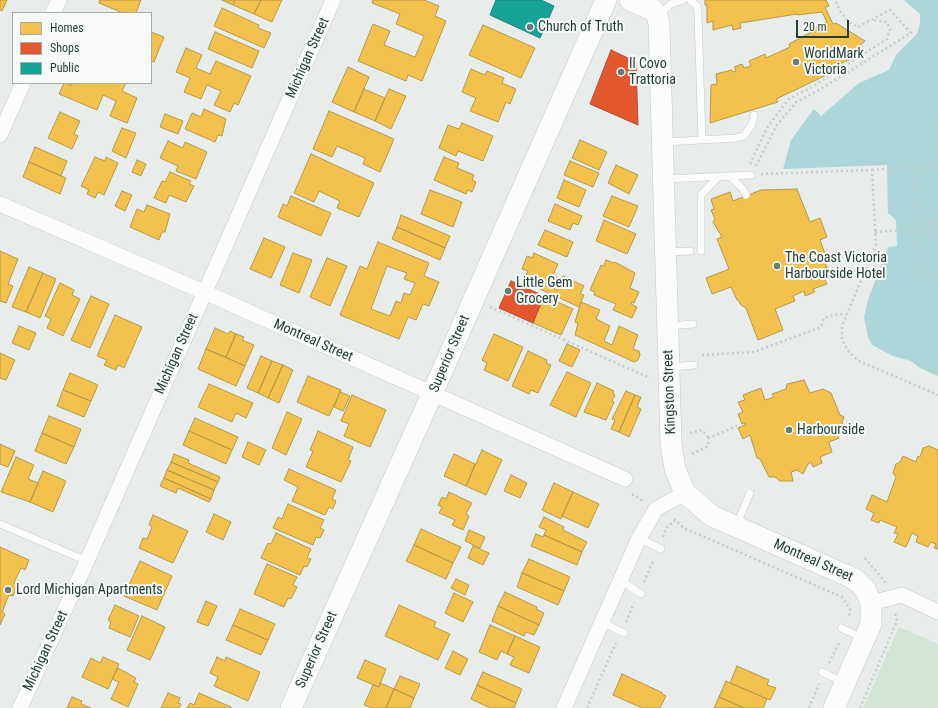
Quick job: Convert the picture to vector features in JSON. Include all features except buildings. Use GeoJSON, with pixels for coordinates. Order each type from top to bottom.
{"type":"FeatureCollection","features":[{"type":"Feature","properties":{"kind":"street"},"geometry":{"type":"LineString","coordinates":[[53,12],[59,0]]}},
{"type":"Feature","properties":{"kind":"street","name":"Michigan Street"},"geometry":{"type":"LineString","coordinates":[[20,708],[87,562],[333,0]]}},
{"type":"Feature","properties":{"kind":"street","name":"Superior Street"},"geometry":{"type":"LineString","coordinates":[[291,708],[606,0]]}},
{"type":"Feature","properties":{"kind":"street"},"geometry":{"type":"LineString","coordinates":[[630,0],[647,7],[657,15]]}},
{"type":"Feature","properties":{"kind":"street","name":"Kingston Street"},"geometry":{"type":"LineString","coordinates":[[657,15],[660,36],[672,456],[680,483],[685,493]]}},
{"type":"Feature","properties":{"kind":"street"},"geometry":{"type":"LineString","coordinates":[[0,135],[23,84]]}},
{"type":"Feature","properties":{"kind":"street","name":"Montreal Street"},"geometry":{"type":"LineString","coordinates":[[0,204],[204,292],[625,479]]}},
{"type":"Feature","properties":{"kind":"street"},"geometry":{"type":"LineString","coordinates":[[564,708],[639,538],[656,509],[685,493]]}},
{"type":"Feature","properties":{"kind":"street","name":"Montreal Street"},"geometry":{"type":"LineString","coordinates":[[685,493],[702,509],[736,527],[855,579],[865,589],[871,603]]}},
{"type":"Feature","properties":{"kind":"street"},"geometry":{"type":"LineString","coordinates":[[834,708],[871,624],[871,603],[902,595],[938,612]]}},
{"type":"Feature","properties":{"kind":"lane"},"geometry":{"type":"LineString","coordinates":[[657,15],[670,4],[684,0]]}},
{"type":"Feature","properties":{"kind":"lane"},"geometry":{"type":"LineString","coordinates":[[690,0],[697,6],[698,15],[702,140]]}},
{"type":"Feature","properties":{"kind":"lane"},"geometry":{"type":"LineString","coordinates":[[663,142],[744,136],[752,124],[754,115]]}},
{"type":"Feature","properties":{"kind":"lane"},"geometry":{"type":"LineString","coordinates":[[664,179],[730,176],[749,172]]}},
{"type":"Feature","properties":{"kind":"lane"},"geometry":{"type":"LineString","coordinates":[[701,251],[701,195],[718,176]]}},
{"type":"Feature","properties":{"kind":"lane"},"geometry":{"type":"LineString","coordinates":[[730,176],[742,188],[746,195]]}},
{"type":"Feature","properties":{"kind":"lane"},"geometry":{"type":"LineString","coordinates":[[666,252],[690,251]]}},
{"type":"Feature","properties":{"kind":"lane"},"geometry":{"type":"LineString","coordinates":[[668,326],[693,324]]}},
{"type":"Feature","properties":{"kind":"lane"},"geometry":{"type":"LineString","coordinates":[[669,377],[694,366]]}},
{"type":"Feature","properties":{"kind":"lane"},"geometry":{"type":"LineString","coordinates":[[736,527],[750,493]]}},
{"type":"Feature","properties":{"kind":"lane"},"geometry":{"type":"LineString","coordinates":[[0,524],[87,562]]}},
{"type":"Feature","properties":{"kind":"lane"},"geometry":{"type":"LineString","coordinates":[[639,538],[660,548]]}},
{"type":"Feature","properties":{"kind":"lane"},"geometry":{"type":"LineString","coordinates":[[620,580],[640,594]]}},
{"type":"Feature","properties":{"kind":"lane"},"geometry":{"type":"LineString","coordinates":[[602,622],[622,633]]}},
{"type":"Feature","properties":{"kind":"lane"},"geometry":{"type":"LineString","coordinates":[[843,629],[865,639]]}},
{"type":"Feature","properties":{"kind":"lane"},"geometry":{"type":"LineString","coordinates":[[823,672],[845,682]]}},
{"type":"Feature","properties":{"kind":"path"},"geometry":{"type":"LineString","coordinates":[[749,172],[777,125],[796,102],[819,90],[911,33],[890,10],[858,27],[849,22],[840,11],[835,0]]}},
{"type":"Feature","properties":{"kind":"path"},"geometry":{"type":"LineString","coordinates":[[749,172],[768,126],[789,99],[812,87],[887,40],[890,29],[887,22],[871,20]]}},
{"type":"Feature","properties":{"kind":"path"},"geometry":{"type":"LineString","coordinates":[[938,126],[938,154]]}},
{"type":"Feature","properties":{"kind":"path"},"geometry":{"type":"LineString","coordinates":[[930,165],[930,170],[914,171],[916,222],[938,221]]}},
{"type":"Feature","properties":{"kind":"path"},"geometry":{"type":"LineString","coordinates":[[749,172],[872,170],[938,165]]}},
{"type":"Feature","properties":{"kind":"path"},"geometry":{"type":"LineString","coordinates":[[872,170],[876,246],[842,326],[842,340],[849,352],[859,361],[938,395]]}},
{"type":"Feature","properties":{"kind":"path"},"geometry":{"type":"LineString","coordinates":[[932,221],[932,234],[916,234],[918,276],[938,275]]}},
{"type":"Feature","properties":{"kind":"path"},"geometry":{"type":"LineString","coordinates":[[875,232],[896,229],[932,228]]}},
{"type":"Feature","properties":{"kind":"path"},"geometry":{"type":"LineString","coordinates":[[473,299],[669,377]]}},
{"type":"Feature","properties":{"kind":"path"},"geometry":{"type":"LineString","coordinates":[[695,356],[754,352],[821,327],[824,318],[829,316],[840,314],[846,316]]}},
{"type":"Feature","properties":{"kind":"path"},"geometry":{"type":"LineString","coordinates":[[708,438],[737,426]]}},
{"type":"Feature","properties":{"kind":"path"},"geometry":{"type":"LineString","coordinates":[[690,433],[702,430],[708,438],[708,446],[691,454]]}},
{"type":"Feature","properties":{"kind":"path"},"geometry":{"type":"LineString","coordinates":[[625,479],[633,494],[656,509]]}},
{"type":"Feature","properties":{"kind":"path"},"geometry":{"type":"LineString","coordinates":[[587,708],[640,594],[660,548],[666,528],[675,520],[684,528],[842,597],[850,609],[850,618],[843,629],[823,672],[809,708]]}},
{"type":"Feature","properties":{"kind":"green space"},"geometry":{"type":"Polygon","coordinates":[[[899,627],[938,644],[938,708],[863,708],[899,627]]]}},
{"type":"Feature","properties":{"kind":"water"},"geometry":{"type":"Polygon","coordinates":[[[904,0],[938,0],[938,376],[920,368],[911,361],[893,356],[872,345],[868,337],[864,317],[868,300],[888,247],[897,246],[896,220],[888,213],[887,165],[783,169],[791,140],[814,109],[821,116],[859,83],[889,70],[896,55],[917,34],[920,24],[920,14],[904,0]]]}},
{"type":"Feature","properties":{"kind":"place","name":"Church of Truth"},"geometry":{"type":"Point","coordinates":[530,27]}},
{"type":"Feature","properties":{"kind":"place","name":"WorldMark Victoria"},"geometry":{"type":"Point","coordinates":[796,62]}},
{"type":"Feature","properties":{"kind":"place","name":"Il Covo Trattoria"},"geometry":{"type":"Point","coordinates":[621,72]}},
{"type":"Feature","properties":{"kind":"place","name":"The Coast Victoria Harbourside Hotel"},"geometry":{"type":"Point","coordinates":[777,266]}},
{"type":"Feature","properties":{"kind":"place","name":"Little Gem Grocery"},"geometry":{"type":"Point","coordinates":[508,291]}},
{"type":"Feature","properties":{"kind":"place","name":"Harbourside"},"geometry":{"type":"Point","coordinates":[789,430]}},
{"type":"Feature","properties":{"kind":"place","name":"Lord Michigan Apartments"},"geometry":{"type":"Point","coordinates":[8,590]}}]}
